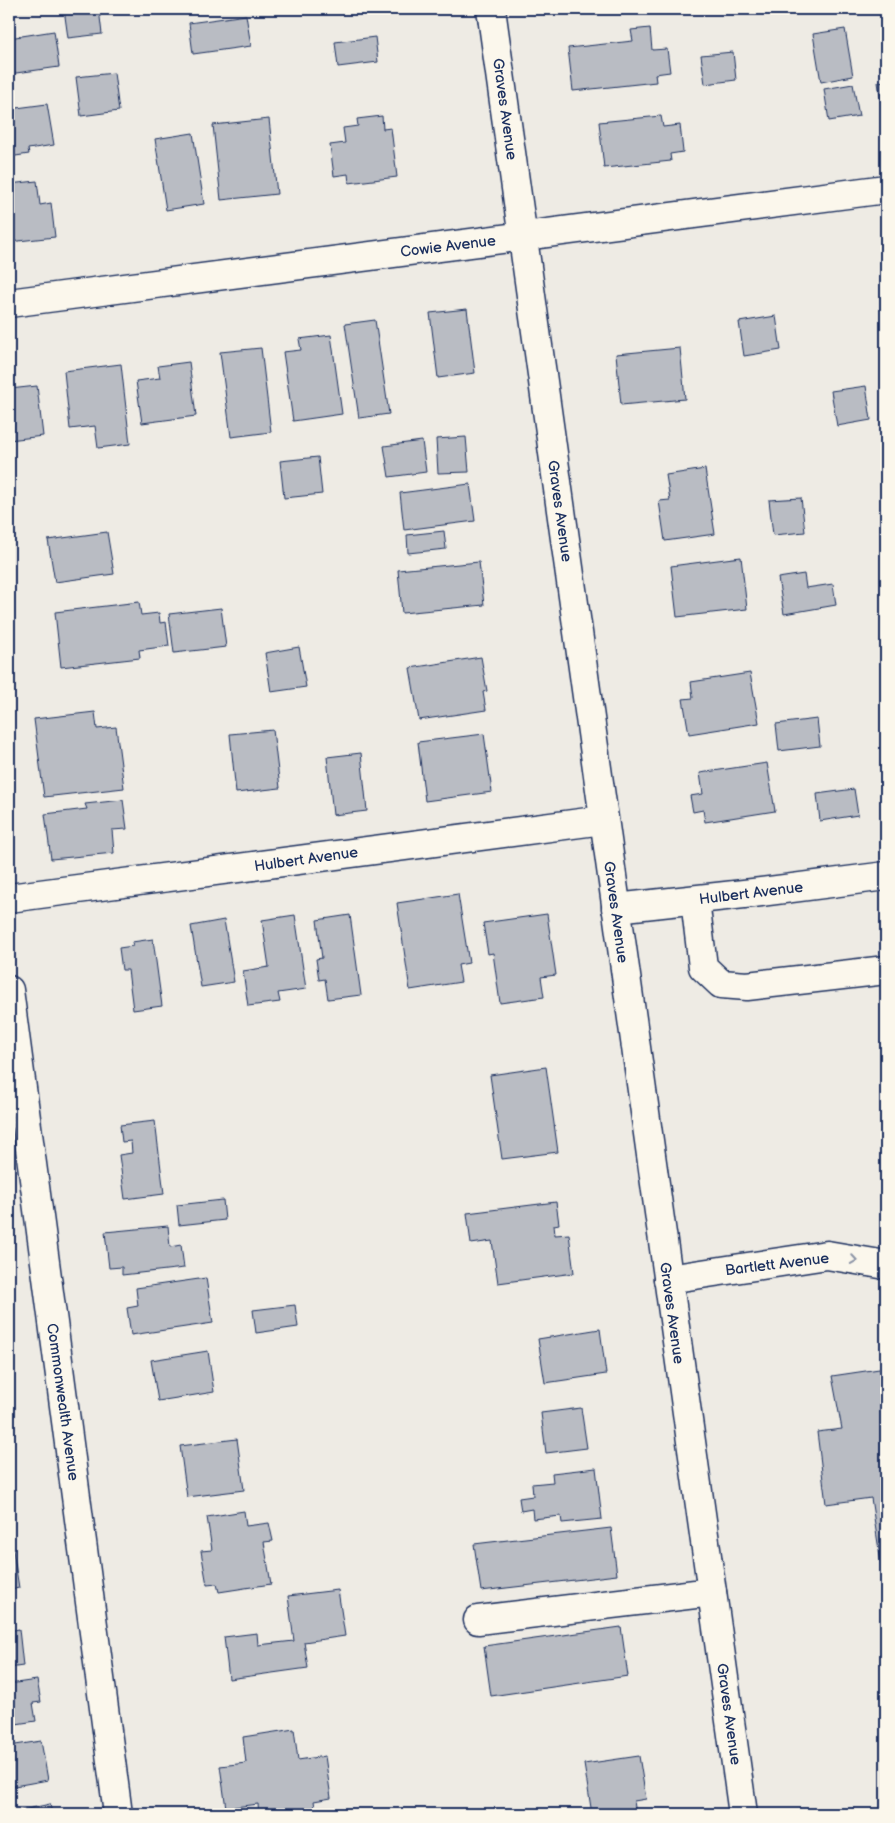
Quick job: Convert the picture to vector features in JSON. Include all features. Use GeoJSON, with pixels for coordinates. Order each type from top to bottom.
{"type":"FeatureCollection","features":[{"type":"Feature","properties":{"kind":"street","name":"Graves Avenue"},"geometry":{"type":"LineString","coordinates":[[491,9],[743,1814]]}},
{"type":"Feature","properties":{"kind":"street","name":"Cowie Avenue"},"geometry":{"type":"LineString","coordinates":[[9,302],[886,189]]}},
{"type":"Feature","properties":{"kind":"street","name":"Hulbert Avenue"},"geometry":{"type":"LineString","coordinates":[[9,898],[603,820]]}},
{"type":"Feature","properties":{"kind":"street","name":"Hulbert Avenue"},"geometry":{"type":"LineString","coordinates":[[616,908],[886,876]]}},
{"type":"Feature","properties":{"kind":"street"},"geometry":{"type":"LineString","coordinates":[[696,900],[703,967],[721,984],[747,986],[886,970]]}},
{"type":"Feature","properties":{"kind":"street","name":"Commonwealth Avenue"},"geometry":{"type":"LineString","coordinates":[[9,990],[118,1814]]}},
{"type":"Feature","properties":{"kind":"street","name":"Bartlett Avenue"},"geometry":{"type":"LineString","coordinates":[[668,1279],[827,1255],[886,1265]]}},
{"type":"Feature","properties":{"kind":"street"},"geometry":{"type":"LineString","coordinates":[[478,1620],[712,1592]]}},
{"type":"Feature","properties":{"kind":"building"},"geometry":{"type":"Polygon","coordinates":[[[64,9],[99,9],[102,34],[68,38],[64,9]]]}},
{"type":"Feature","properties":{"kind":"building"},"geometry":{"type":"Polygon","coordinates":[[[246,15],[251,46],[193,54],[189,23],[246,15]]]}},
{"type":"Feature","properties":{"kind":"building"},"geometry":{"type":"Polygon","coordinates":[[[650,28],[652,50],[667,49],[670,72],[655,74],[656,82],[573,91],[568,48],[633,41],[631,30],[650,28]]]}},
{"type":"Feature","properties":{"kind":"building"},"geometry":{"type":"Polygon","coordinates":[[[845,29],[853,76],[821,82],[813,34],[845,29]]]}},
{"type":"Feature","properties":{"kind":"building"},"geometry":{"type":"Polygon","coordinates":[[[54,31],[59,67],[9,74],[9,38],[54,31]]]}},
{"type":"Feature","properties":{"kind":"building"},"geometry":{"type":"Polygon","coordinates":[[[375,37],[378,62],[338,67],[335,42],[375,37]]]}},
{"type":"Feature","properties":{"kind":"building"},"geometry":{"type":"Polygon","coordinates":[[[733,52],[736,80],[705,84],[701,55],[733,52]]]}},
{"type":"Feature","properties":{"kind":"building"},"geometry":{"type":"Polygon","coordinates":[[[114,73],[119,111],[81,116],[76,77],[114,73]]]}},
{"type":"Feature","properties":{"kind":"building"},"geometry":{"type":"Polygon","coordinates":[[[886,81],[886,114],[883,115],[878,82],[886,81]]]}},
{"type":"Feature","properties":{"kind":"building"},"geometry":{"type":"Polygon","coordinates":[[[853,84],[859,116],[829,121],[824,89],[853,84]]]}},
{"type":"Feature","properties":{"kind":"building"},"geometry":{"type":"Polygon","coordinates":[[[47,104],[54,145],[28,149],[29,154],[9,157],[9,109],[47,104]]]}},
{"type":"Feature","properties":{"kind":"building"},"geometry":{"type":"Polygon","coordinates":[[[382,116],[383,129],[391,128],[397,177],[349,183],[348,174],[334,176],[330,145],[345,143],[343,128],[358,126],[357,119],[382,116]]]}},
{"type":"Feature","properties":{"kind":"building"},"geometry":{"type":"Polygon","coordinates":[[[661,116],[663,127],[680,125],[683,152],[670,154],[671,161],[604,168],[599,122],[661,116]]]}},
{"type":"Feature","properties":{"kind":"building"},"geometry":{"type":"Polygon","coordinates":[[[269,119],[277,194],[221,200],[213,125],[269,119]]]}},
{"type":"Feature","properties":{"kind":"building"},"geometry":{"type":"Polygon","coordinates":[[[193,133],[204,204],[166,210],[155,139],[193,133]]]}},
{"type":"Feature","properties":{"kind":"building"},"geometry":{"type":"Polygon","coordinates":[[[37,181],[40,205],[51,203],[55,237],[9,242],[9,184],[37,181]]]}},
{"type":"Feature","properties":{"kind":"building"},"geometry":{"type":"Polygon","coordinates":[[[467,309],[475,373],[438,378],[430,313],[467,309]]]}},
{"type":"Feature","properties":{"kind":"building"},"geometry":{"type":"Polygon","coordinates":[[[776,316],[781,350],[744,356],[739,322],[776,316]]]}},
{"type":"Feature","properties":{"kind":"building"},"geometry":{"type":"Polygon","coordinates":[[[375,320],[389,414],[359,418],[345,324],[375,320]]]}},
{"type":"Feature","properties":{"kind":"building"},"geometry":{"type":"Polygon","coordinates":[[[331,335],[342,414],[293,421],[283,352],[301,350],[299,339],[331,335]]]}},
{"type":"Feature","properties":{"kind":"building"},"geometry":{"type":"Polygon","coordinates":[[[261,348],[271,432],[231,437],[220,352],[261,348]]]}},
{"type":"Feature","properties":{"kind":"building"},"geometry":{"type":"Polygon","coordinates":[[[680,348],[685,399],[621,405],[616,354],[680,348]]]}},
{"type":"Feature","properties":{"kind":"building"},"geometry":{"type":"Polygon","coordinates":[[[189,362],[196,416],[142,423],[136,381],[160,378],[158,366],[189,362]]]}},
{"type":"Feature","properties":{"kind":"building"},"geometry":{"type":"Polygon","coordinates":[[[121,364],[130,444],[98,448],[95,426],[70,429],[64,371],[121,364]]]}},
{"type":"Feature","properties":{"kind":"building"},"geometry":{"type":"Polygon","coordinates":[[[37,386],[43,436],[9,440],[10,389],[37,386]]]}},
{"type":"Feature","properties":{"kind":"building"},"geometry":{"type":"Polygon","coordinates":[[[866,386],[871,420],[837,426],[831,391],[866,386]]]}},
{"type":"Feature","properties":{"kind":"building"},"geometry":{"type":"Polygon","coordinates":[[[466,437],[469,472],[438,473],[436,439],[466,437]]]}},
{"type":"Feature","properties":{"kind":"building"},"geometry":{"type":"Polygon","coordinates":[[[422,441],[426,472],[389,477],[384,446],[422,441]]]}},
{"type":"Feature","properties":{"kind":"building"},"geometry":{"type":"Polygon","coordinates":[[[318,457],[322,494],[284,498],[280,461],[318,457]]]}},
{"type":"Feature","properties":{"kind":"building"},"geometry":{"type":"Polygon","coordinates":[[[705,469],[715,534],[665,541],[659,501],[670,500],[666,475],[705,469]]]}},
{"type":"Feature","properties":{"kind":"building"},"geometry":{"type":"Polygon","coordinates":[[[470,484],[475,521],[404,530],[400,493],[470,484]]]}},
{"type":"Feature","properties":{"kind":"building"},"geometry":{"type":"Polygon","coordinates":[[[801,498],[805,532],[773,535],[769,500],[801,498]]]}},
{"type":"Feature","properties":{"kind":"building"},"geometry":{"type":"Polygon","coordinates":[[[444,531],[446,549],[408,553],[407,535],[444,531]]]}},
{"type":"Feature","properties":{"kind":"building"},"geometry":{"type":"Polygon","coordinates":[[[107,532],[114,574],[55,582],[48,540],[107,532]]]}},
{"type":"Feature","properties":{"kind":"building"},"geometry":{"type":"Polygon","coordinates":[[[741,557],[747,609],[677,617],[671,566],[741,557]]]}},
{"type":"Feature","properties":{"kind":"building"},"geometry":{"type":"Polygon","coordinates":[[[479,562],[484,605],[402,613],[398,570],[479,562]]]}},
{"type":"Feature","properties":{"kind":"building"},"geometry":{"type":"Polygon","coordinates":[[[804,574],[806,588],[833,584],[836,605],[784,614],[778,578],[804,574]]]}},
{"type":"Feature","properties":{"kind":"building"},"geometry":{"type":"Polygon","coordinates":[[[139,602],[141,615],[159,613],[160,623],[166,622],[169,646],[139,650],[140,658],[61,667],[55,612],[139,602]]]}},
{"type":"Feature","properties":{"kind":"building"},"geometry":{"type":"Polygon","coordinates":[[[221,608],[226,647],[174,653],[169,614],[221,608]]]}},
{"type":"Feature","properties":{"kind":"building"},"geometry":{"type":"Polygon","coordinates":[[[299,647],[306,687],[271,692],[265,653],[299,647]]]}},
{"type":"Feature","properties":{"kind":"building"},"geometry":{"type":"Polygon","coordinates":[[[481,657],[487,691],[483,692],[486,710],[419,720],[410,668],[481,657]]]}},
{"type":"Feature","properties":{"kind":"building"},"geometry":{"type":"Polygon","coordinates":[[[750,673],[759,723],[689,734],[683,699],[693,698],[691,682],[750,673]]]}},
{"type":"Feature","properties":{"kind":"building"},"geometry":{"type":"Polygon","coordinates":[[[95,712],[97,729],[116,727],[124,788],[44,797],[34,719],[95,712]]]}},
{"type":"Feature","properties":{"kind":"building"},"geometry":{"type":"Polygon","coordinates":[[[817,719],[820,746],[779,751],[776,724],[817,719]]]}},
{"type":"Feature","properties":{"kind":"building"},"geometry":{"type":"Polygon","coordinates":[[[273,730],[280,788],[236,793],[230,734],[273,730]]]}},
{"type":"Feature","properties":{"kind":"building"},"geometry":{"type":"Polygon","coordinates":[[[484,734],[492,792],[425,801],[418,742],[484,734]]]}},
{"type":"Feature","properties":{"kind":"building"},"geometry":{"type":"Polygon","coordinates":[[[361,753],[367,811],[333,815],[327,757],[361,753]]]}},
{"type":"Feature","properties":{"kind":"building"},"geometry":{"type":"Polygon","coordinates":[[[767,763],[775,811],[705,822],[703,810],[693,812],[690,796],[703,794],[700,773],[767,763]]]}},
{"type":"Feature","properties":{"kind":"building"},"geometry":{"type":"Polygon","coordinates":[[[854,789],[858,815],[820,821],[817,794],[854,789]]]}},
{"type":"Feature","properties":{"kind":"building"},"geometry":{"type":"Polygon","coordinates":[[[123,800],[127,829],[112,830],[114,853],[51,859],[45,814],[87,809],[85,804],[123,800]]]}},
{"type":"Feature","properties":{"kind":"building"},"geometry":{"type":"Polygon","coordinates":[[[458,894],[469,963],[458,965],[461,982],[410,990],[397,903],[458,894]]]}},
{"type":"Feature","properties":{"kind":"building"},"geometry":{"type":"Polygon","coordinates":[[[547,914],[556,975],[541,977],[544,997],[500,1003],[493,953],[488,954],[483,923],[547,914]]]}},
{"type":"Feature","properties":{"kind":"building"},"geometry":{"type":"Polygon","coordinates":[[[295,915],[306,989],[278,993],[280,1002],[248,1006],[243,971],[269,967],[262,920],[295,915]]]}},
{"type":"Feature","properties":{"kind":"building"},"geometry":{"type":"Polygon","coordinates":[[[350,915],[361,995],[328,999],[325,979],[319,980],[316,959],[322,958],[317,920],[350,915]]]}},
{"type":"Feature","properties":{"kind":"building"},"geometry":{"type":"Polygon","coordinates":[[[224,920],[234,982],[201,987],[191,926],[224,920]]]}},
{"type":"Feature","properties":{"kind":"building"},"geometry":{"type":"Polygon","coordinates":[[[153,939],[162,1006],[133,1010],[128,970],[122,970],[119,948],[133,946],[132,942],[153,939]]]}},
{"type":"Feature","properties":{"kind":"building"},"geometry":{"type":"Polygon","coordinates":[[[546,1067],[558,1152],[502,1159],[490,1075],[546,1067]]]}},
{"type":"Feature","properties":{"kind":"building"},"geometry":{"type":"Polygon","coordinates":[[[155,1121],[164,1194],[125,1199],[119,1155],[132,1153],[131,1141],[122,1142],[120,1125],[155,1121]]]}},
{"type":"Feature","properties":{"kind":"building"},"geometry":{"type":"Polygon","coordinates":[[[223,1200],[225,1220],[179,1225],[177,1205],[223,1200]]]}},
{"type":"Feature","properties":{"kind":"building"},"geometry":{"type":"Polygon","coordinates":[[[556,1202],[559,1224],[554,1225],[555,1235],[569,1234],[574,1273],[498,1283],[492,1241],[471,1244],[467,1213],[556,1202]]]}},
{"type":"Feature","properties":{"kind":"building"},"geometry":{"type":"Polygon","coordinates":[[[168,1226],[170,1247],[181,1245],[184,1268],[122,1275],[122,1267],[109,1268],[105,1232],[168,1226]]]}},
{"type":"Feature","properties":{"kind":"building"},"geometry":{"type":"Polygon","coordinates":[[[206,1278],[213,1323],[131,1335],[127,1308],[138,1306],[136,1288],[206,1278]]]}},
{"type":"Feature","properties":{"kind":"building"},"geometry":{"type":"Polygon","coordinates":[[[295,1305],[298,1327],[256,1333],[253,1310],[295,1305]]]}},
{"type":"Feature","properties":{"kind":"building"},"geometry":{"type":"Polygon","coordinates":[[[600,1329],[606,1374],[545,1383],[538,1339],[600,1329]]]}},
{"type":"Feature","properties":{"kind":"building"},"geometry":{"type":"Polygon","coordinates":[[[208,1351],[214,1392],[158,1401],[151,1360],[208,1351]]]}},
{"type":"Feature","properties":{"kind":"building"},"geometry":{"type":"Polygon","coordinates":[[[886,1368],[886,1596],[871,1498],[826,1504],[817,1432],[842,1429],[832,1376],[886,1368]]]}},
{"type":"Feature","properties":{"kind":"building"},"geometry":{"type":"Polygon","coordinates":[[[581,1408],[587,1448],[546,1453],[541,1413],[581,1408]]]}},
{"type":"Feature","properties":{"kind":"building"},"geometry":{"type":"Polygon","coordinates":[[[237,1439],[244,1490],[187,1497],[180,1446],[237,1439]]]}},
{"type":"Feature","properties":{"kind":"building"},"geometry":{"type":"Polygon","coordinates":[[[596,1468],[602,1519],[562,1523],[561,1516],[533,1519],[532,1509],[521,1511],[519,1498],[533,1496],[532,1484],[553,1482],[552,1473],[596,1468]]]}},
{"type":"Feature","properties":{"kind":"building"},"geometry":{"type":"Polygon","coordinates":[[[244,1511],[246,1526],[269,1523],[273,1541],[264,1542],[271,1584],[219,1592],[217,1584],[207,1585],[201,1551],[212,1550],[207,1517],[244,1511]]]}},
{"type":"Feature","properties":{"kind":"building"},"geometry":{"type":"Polygon","coordinates":[[[611,1528],[617,1575],[481,1591],[474,1544],[611,1528]]]}},
{"type":"Feature","properties":{"kind":"building"},"geometry":{"type":"Polygon","coordinates":[[[13,1550],[19,1588],[9,1590],[9,1551],[13,1550]]]}},
{"type":"Feature","properties":{"kind":"building"},"geometry":{"type":"Polygon","coordinates":[[[338,1590],[345,1636],[304,1642],[308,1668],[229,1679],[224,1637],[257,1633],[258,1645],[294,1641],[288,1596],[338,1590]]]}},
{"type":"Feature","properties":{"kind":"building"},"geometry":{"type":"Polygon","coordinates":[[[621,1627],[628,1676],[491,1696],[484,1646],[621,1627]]]}},
{"type":"Feature","properties":{"kind":"building"},"geometry":{"type":"Polygon","coordinates":[[[19,1629],[23,1666],[9,1668],[9,1631],[19,1629]]]}},
{"type":"Feature","properties":{"kind":"building"},"geometry":{"type":"Polygon","coordinates":[[[37,1680],[41,1702],[33,1703],[36,1721],[9,1725],[9,1684],[37,1680]]]}},
{"type":"Feature","properties":{"kind":"building"},"geometry":{"type":"Polygon","coordinates":[[[294,1729],[298,1760],[325,1756],[331,1798],[314,1801],[316,1814],[259,1814],[258,1804],[226,1808],[220,1766],[246,1763],[243,1737],[294,1729]]]}},
{"type":"Feature","properties":{"kind":"building"},"geometry":{"type":"Polygon","coordinates":[[[41,1741],[48,1780],[9,1787],[9,1746],[41,1741]]]}},
{"type":"Feature","properties":{"kind":"building"},"geometry":{"type":"Polygon","coordinates":[[[639,1756],[646,1799],[634,1801],[636,1814],[592,1814],[584,1764],[639,1756]]]}},
{"type":"Feature","properties":{"kind":"building"},"geometry":{"type":"Polygon","coordinates":[[[50,1804],[52,1814],[9,1814],[9,1813],[50,1804]]]}}]}
